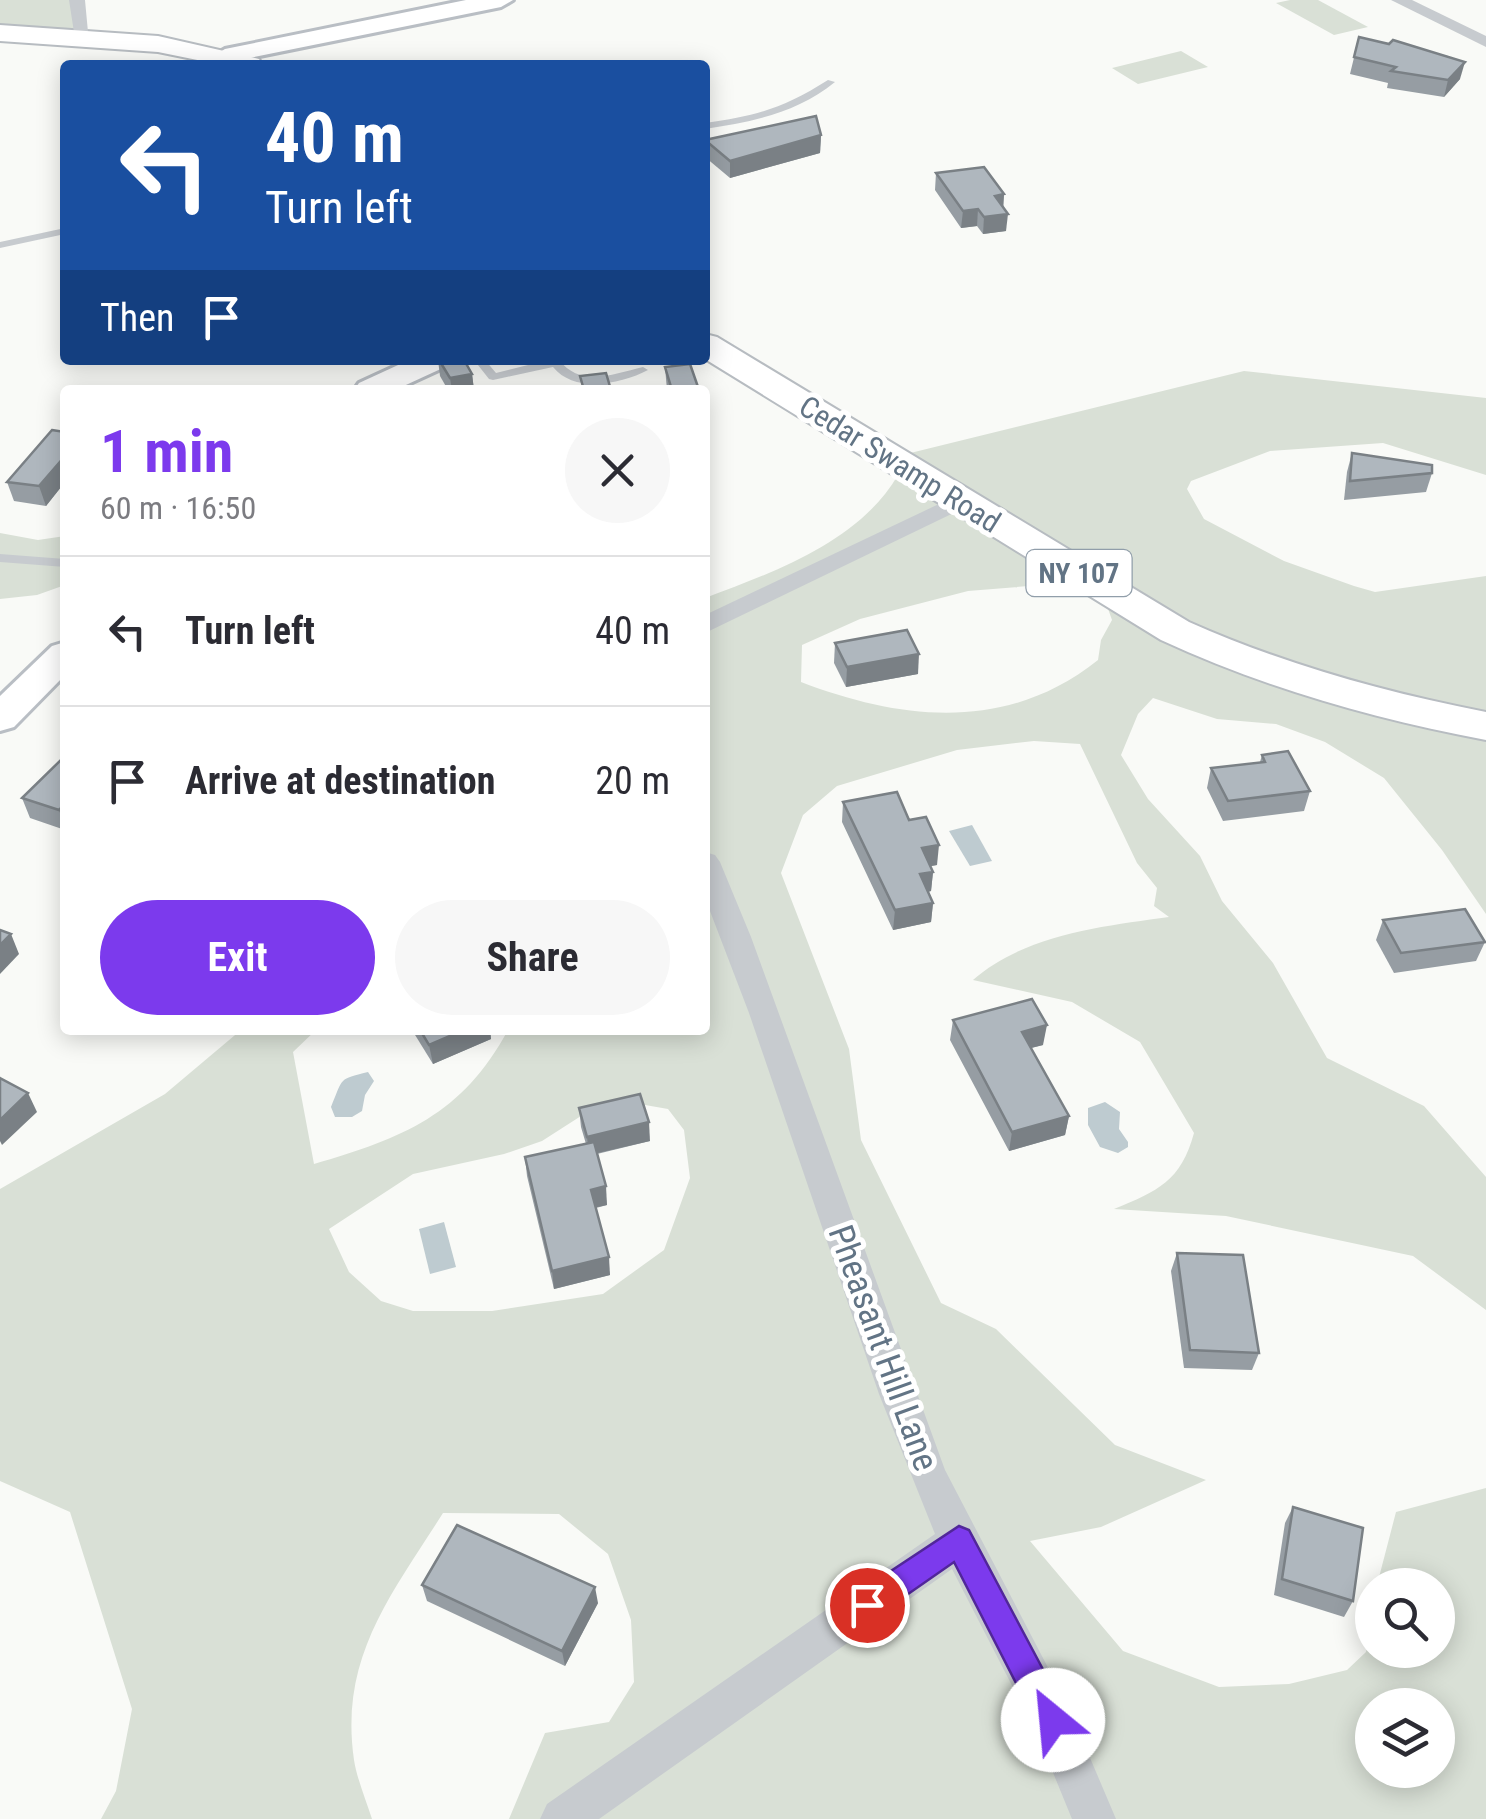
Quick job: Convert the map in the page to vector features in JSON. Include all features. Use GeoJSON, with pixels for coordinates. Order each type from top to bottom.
{"type":"FeatureCollection","features":[{"type":"Feature","properties":{"kind":"main road"},"geometry":{"type":"LineString","coordinates":[[0,33],[230,60]]}},
{"type":"Feature","properties":{"kind":"main road","name":"Cedar Swamp Road"},"geometry":{"type":"LineString","coordinates":[[710,347],[1175,631],[1244,664],[1330,694],[1486,726]]}},
{"type":"Feature","properties":{"kind":"street"},"geometry":{"type":"LineString","coordinates":[[76,0],[82,40]]}},
{"type":"Feature","properties":{"kind":"street"},"geometry":{"type":"LineString","coordinates":[[241,60],[501,0]]}},
{"type":"Feature","properties":{"kind":"street"},"geometry":{"type":"LineString","coordinates":[[1400,0],[1486,42]]}},
{"type":"Feature","properties":{"kind":"street"},"geometry":{"type":"LineString","coordinates":[[381,385],[423,365]]}},
{"type":"Feature","properties":{"kind":"street"},"geometry":{"type":"LineString","coordinates":[[710,623],[960,501]]}},
{"type":"Feature","properties":{"kind":"street"},"geometry":{"type":"LineString","coordinates":[[0,718],[60,659]]}},
{"type":"Feature","properties":{"kind":"street","name":"Pheasant Hill Lane"},"geometry":{"type":"LineString","coordinates":[[710,874],[754,976],[888,1372],[959,1540],[1053,1720],[1094,1819]]}},
{"type":"Feature","properties":{"kind":"street"},"geometry":{"type":"LineString","coordinates":[[562,1819],[959,1540]]}},
{"type":"Feature","properties":{"kind":"lane"},"geometry":{"type":"LineString","coordinates":[[710,125],[769,117],[788,110],[831,82]]}},
{"type":"Feature","properties":{"kind":"lane"},"geometry":{"type":"LineString","coordinates":[[0,245],[60,232]]}},
{"type":"Feature","properties":{"kind":"lane"},"geometry":{"type":"LineString","coordinates":[[483,365],[493,377],[538,365]]}},
{"type":"Feature","properties":{"kind":"lane"},"geometry":{"type":"LineString","coordinates":[[556,365],[563,375],[591,383],[643,370]]}},
{"type":"Feature","properties":{"kind":"lane"},"geometry":{"type":"LineString","coordinates":[[0,558],[60,563]]}},
{"type":"Feature","properties":{"kind":"shaded area"},"geometry":{"type":"Polygon","coordinates":[[[0,0],[75,0],[83,39],[0,33],[0,0]]]}},
{"type":"Feature","properties":{"kind":"shaded area"},"geometry":{"type":"Polygon","coordinates":[[[1318,0],[1368,27],[1334,35],[1276,3],[1318,0]]]}},
{"type":"Feature","properties":{"kind":"shaded area"},"geometry":{"type":"Polygon","coordinates":[[[1181,51],[1208,67],[1138,84],[1112,68],[1181,51]]]}},
{"type":"Feature","properties":{"kind":"shaded area"},"geometry":{"type":"Polygon","coordinates":[[[1244,371],[1486,398],[1486,475],[1383,443],[1270,451],[1191,481],[1187,489],[1204,519],[1284,561],[1354,586],[1375,592],[1486,576],[1486,726],[1243,663],[890,458],[1244,371]]]}},
{"type":"Feature","properties":{"kind":"shaded area"},"geometry":{"type":"Polygon","coordinates":[[[895,464],[1097,588],[1078,582],[968,591],[860,619],[802,645],[801,682],[839,695],[916,711],[954,713],[1028,699],[1064,683],[1098,660],[1101,640],[1112,620],[1102,591],[1177,637],[1254,673],[1336,700],[1486,730],[1486,914],[1442,850],[1384,778],[1325,742],[1276,724],[1217,719],[1153,698],[1138,714],[1121,755],[1148,799],[1200,856],[1222,901],[1273,963],[1327,1058],[1424,1106],[1486,1177],[1486,1310],[1413,1256],[1226,1216],[1114,1209],[1166,1182],[1182,1163],[1194,1133],[1140,1042],[1072,1002],[973,980],[1016,952],[1040,943],[1091,929],[1169,917],[1154,906],[1157,888],[1137,863],[1080,744],[1034,741],[957,750],[837,786],[803,815],[781,873],[849,1049],[861,1140],[941,1303],[996,1329],[1115,1445],[1206,1480],[1101,1527],[1030,1541],[1123,1651],[1219,1687],[1289,1684],[1347,1670],[1355,1662],[1355,1668],[1455,1668],[1455,1568],[1381,1568],[1396,1512],[1486,1488],[1486,1819],[509,1819],[545,1733],[609,1722],[634,1682],[631,1620],[608,1554],[559,1514],[443,1513],[388,1600],[362,1658],[354,1689],[354,1760],[372,1819],[101,1819],[116,1791],[132,1709],[70,1512],[0,1481],[0,1189],[165,1094],[235,1035],[311,1035],[293,1052],[314,1164],[375,1144],[427,1119],[471,1083],[505,1035],[710,1035],[710,596],[813,552],[861,519],[898,475],[895,464]],[[628,1102],[581,1116],[542,1141],[504,1154],[413,1174],[329,1229],[349,1272],[381,1301],[413,1311],[492,1311],[603,1294],[664,1250],[690,1178],[684,1130],[668,1109],[628,1102]]]}},
{"type":"Feature","properties":{"kind":"shaded area"},"geometry":{"type":"Polygon","coordinates":[[[0,533],[38,540],[60,537],[60,587],[37,595],[0,599],[0,533]]]}},
{"type":"Feature","properties":{"kind":"shaded area"},"geometry":{"type":"Polygon","coordinates":[[[972,825],[992,861],[970,866],[949,831],[972,825]]]}},
{"type":"Feature","properties":{"kind":"shaded area"},"geometry":{"type":"Polygon","coordinates":[[[368,1072],[374,1081],[365,1095],[362,1111],[352,1117],[335,1117],[331,1107],[341,1084],[347,1078],[368,1072]]]}},
{"type":"Feature","properties":{"kind":"shaded area"},"geometry":{"type":"Polygon","coordinates":[[[1105,1102],[1120,1112],[1119,1129],[1128,1142],[1128,1147],[1118,1153],[1100,1147],[1088,1125],[1088,1108],[1105,1102]]]}},
{"type":"Feature","properties":{"kind":"shaded area"},"geometry":{"type":"Polygon","coordinates":[[[444,1222],[456,1267],[430,1274],[419,1229],[444,1222]]]}},
{"type":"Feature","properties":{"kind":"building"},"geometry":{"type":"Polygon","coordinates":[[[1359,37],[1389,44],[1393,40],[1465,62],[1448,80],[1391,71],[1396,67],[1354,57],[1359,37]]]}},
{"type":"Feature","properties":{"kind":"building"},"geometry":{"type":"Polygon","coordinates":[[[816,116],[821,135],[730,161],[710,144],[710,139],[816,116]]]}},
{"type":"Feature","properties":{"kind":"building"},"geometry":{"type":"Polygon","coordinates":[[[984,167],[1004,194],[995,196],[1008,214],[984,217],[978,209],[963,211],[936,173],[984,167]]]}},
{"type":"Feature","properties":{"kind":"building"},"geometry":{"type":"Polygon","coordinates":[[[442,365],[467,365],[472,374],[450,378],[442,365]]]}},
{"type":"Feature","properties":{"kind":"building"},"geometry":{"type":"Polygon","coordinates":[[[690,365],[697,385],[670,385],[665,367],[690,365]]]}},
{"type":"Feature","properties":{"kind":"building"},"geometry":{"type":"Polygon","coordinates":[[[606,373],[610,385],[583,385],[580,376],[606,373]]]}},
{"type":"Feature","properties":{"kind":"building"},"geometry":{"type":"Polygon","coordinates":[[[52,430],[60,431],[60,462],[39,486],[7,482],[52,430]]]}},
{"type":"Feature","properties":{"kind":"building"},"geometry":{"type":"Polygon","coordinates":[[[1352,453],[1432,465],[1432,473],[1350,481],[1352,453]]]}},
{"type":"Feature","properties":{"kind":"building"},"geometry":{"type":"Polygon","coordinates":[[[907,630],[919,654],[847,667],[835,643],[907,630]]]}},
{"type":"Feature","properties":{"kind":"building"},"geometry":{"type":"Polygon","coordinates":[[[1288,751],[1310,791],[1228,801],[1211,768],[1265,762],[1262,755],[1288,751]]]}},
{"type":"Feature","properties":{"kind":"building"},"geometry":{"type":"Polygon","coordinates":[[[60,761],[59,810],[22,798],[60,761]]]}},
{"type":"Feature","properties":{"kind":"building"},"geometry":{"type":"Polygon","coordinates":[[[897,792],[909,820],[926,817],[939,845],[922,848],[933,872],[920,874],[933,903],[895,910],[843,802],[897,792]]]}},
{"type":"Feature","properties":{"kind":"building"},"geometry":{"type":"Polygon","coordinates":[[[1465,909],[1485,942],[1401,953],[1383,920],[1465,909]]]}},
{"type":"Feature","properties":{"kind":"building"},"geometry":{"type":"Polygon","coordinates":[[[0,930],[11,934],[0,945],[0,930]]]}},
{"type":"Feature","properties":{"kind":"building"},"geometry":{"type":"Polygon","coordinates":[[[1032,999],[1047,1025],[1022,1032],[1069,1116],[1012,1132],[953,1020],[1032,999]]]}},
{"type":"Feature","properties":{"kind":"building"},"geometry":{"type":"Polygon","coordinates":[[[423,1035],[452,1035],[429,1045],[423,1035]]]}},
{"type":"Feature","properties":{"kind":"building"},"geometry":{"type":"Polygon","coordinates":[[[0,1078],[28,1093],[0,1120],[0,1078]]]}},
{"type":"Feature","properties":{"kind":"building"},"geometry":{"type":"Polygon","coordinates":[[[640,1094],[649,1122],[587,1137],[579,1108],[640,1094]]]}},
{"type":"Feature","properties":{"kind":"building"},"geometry":{"type":"Polygon","coordinates":[[[594,1142],[606,1186],[591,1190],[609,1257],[552,1271],[525,1157],[594,1142]]]}},
{"type":"Feature","properties":{"kind":"building"},"geometry":{"type":"Polygon","coordinates":[[[1177,1253],[1243,1255],[1259,1353],[1190,1350],[1177,1253]]]}},
{"type":"Feature","properties":{"kind":"building"},"geometry":{"type":"Polygon","coordinates":[[[1293,1507],[1363,1528],[1353,1601],[1282,1579],[1293,1507]]]}},
{"type":"Feature","properties":{"kind":"building"},"geometry":{"type":"Polygon","coordinates":[[[457,1525],[595,1587],[562,1651],[422,1585],[457,1525]]]}},
{"type":"Feature","properties":{"kind":"route"},"geometry":{"type":"LineString","coordinates":[[867,1605],[959,1540],[1053,1720]]}}]}
